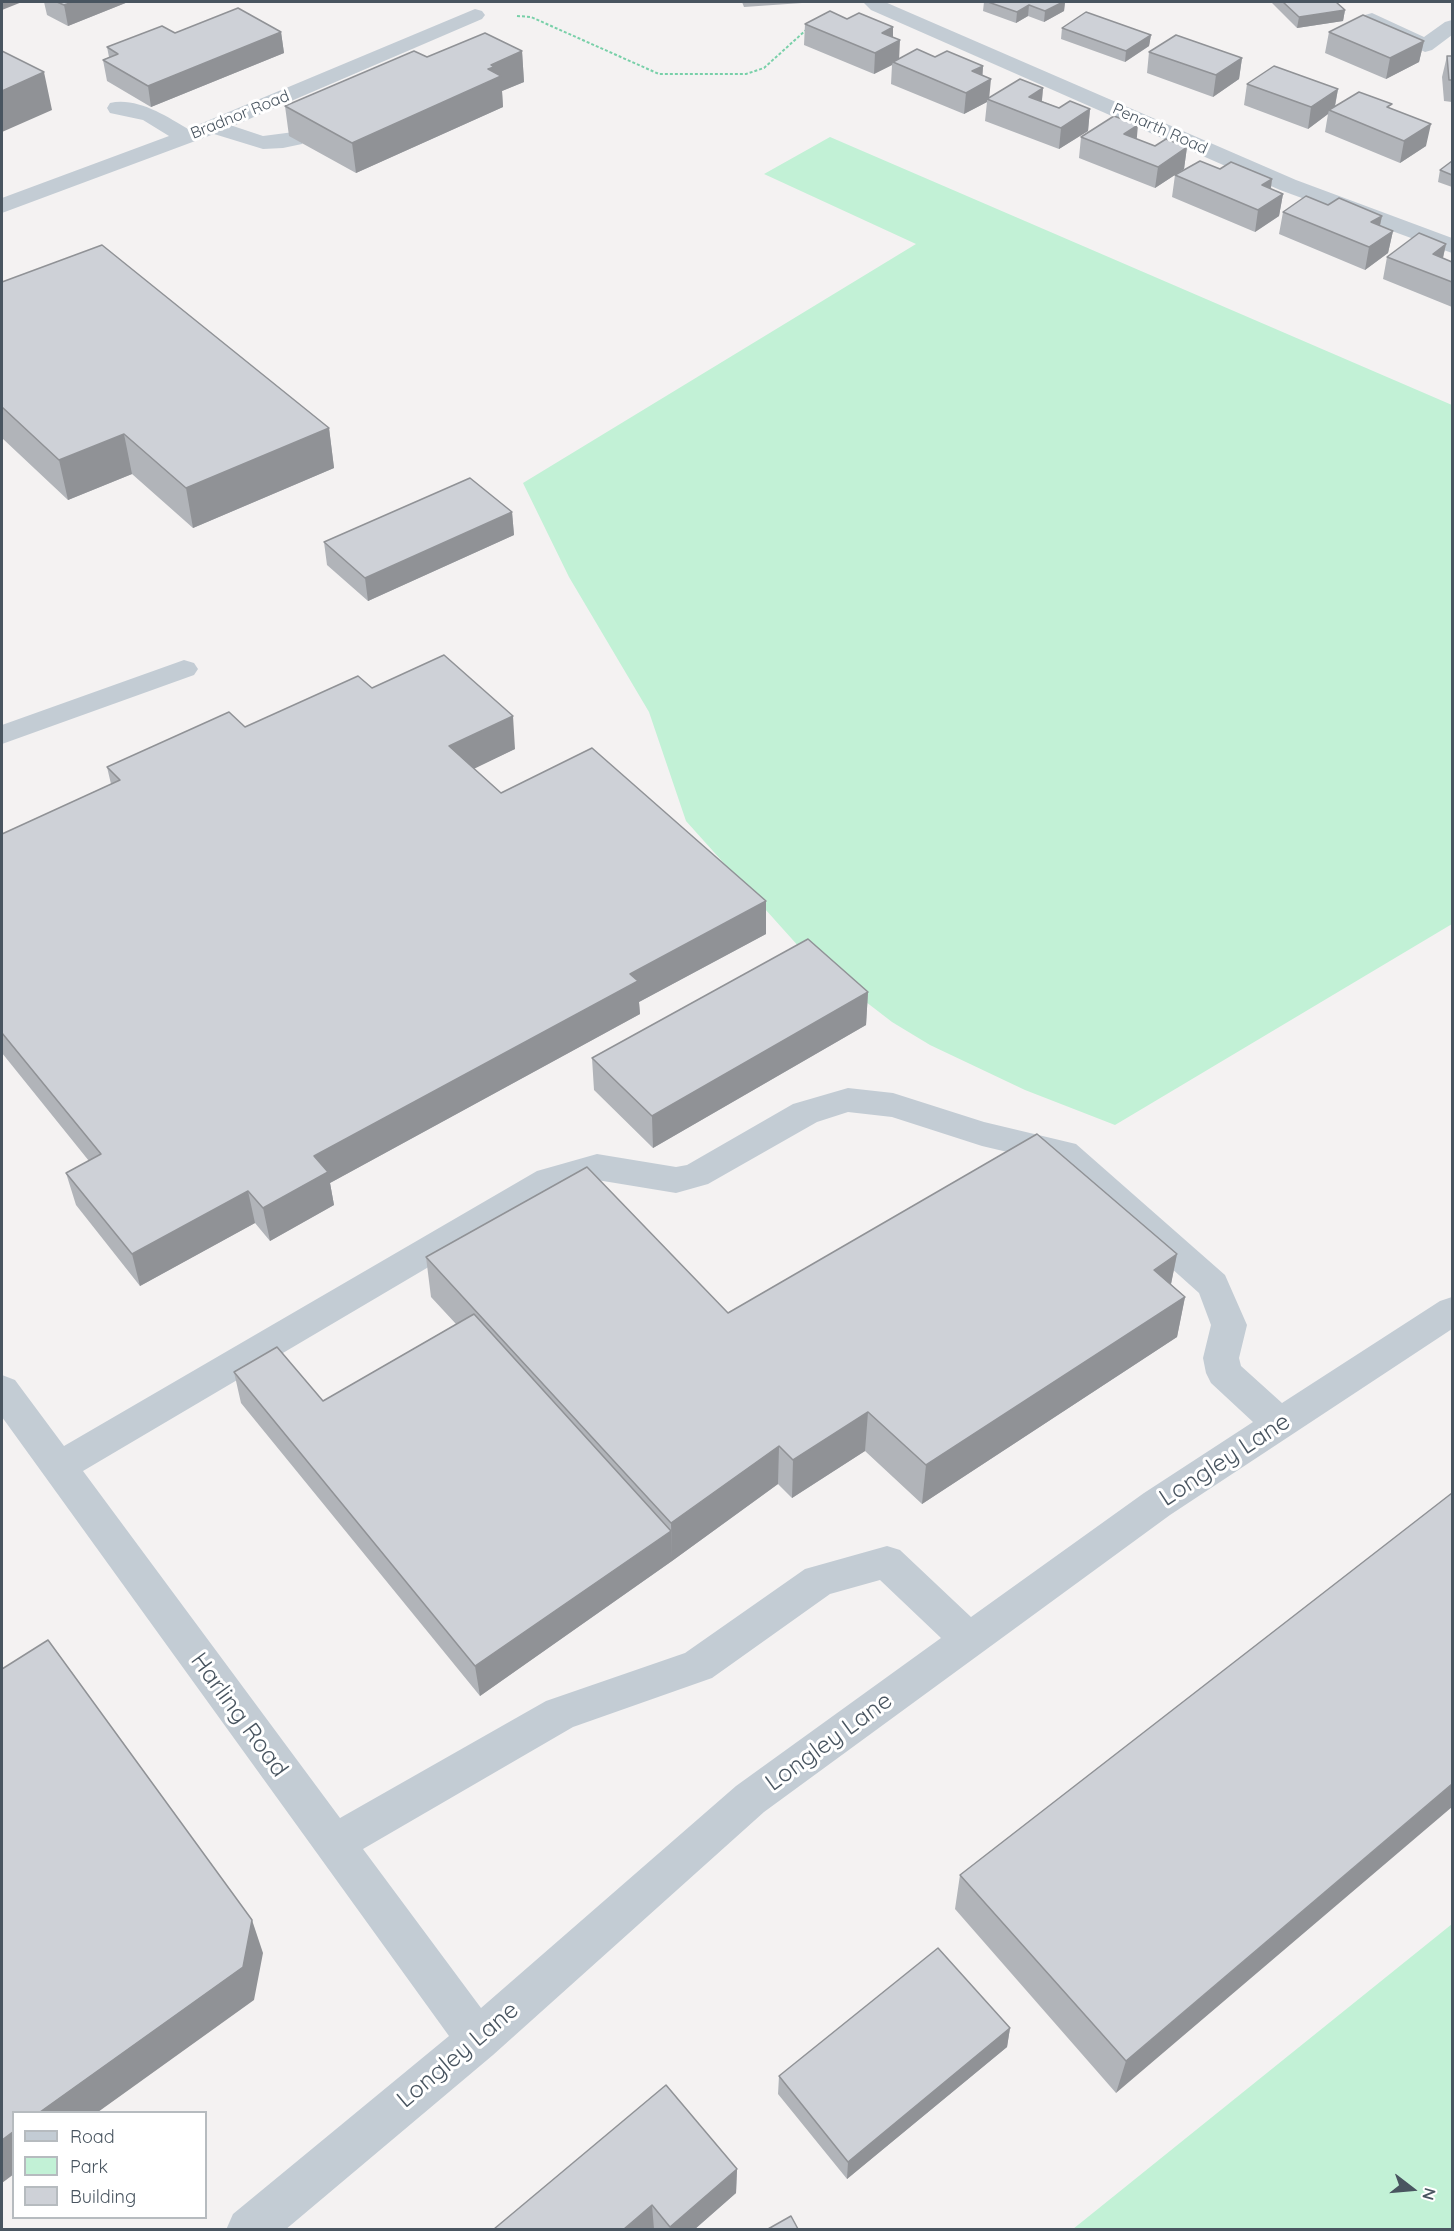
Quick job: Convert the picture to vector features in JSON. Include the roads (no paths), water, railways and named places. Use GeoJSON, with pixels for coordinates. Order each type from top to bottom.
{"type":"FeatureCollection","features":[{"type":"Feature","properties":{"kind":"street","name":"Penarth Road"},"geometry":{"type":"LineString","coordinates":[[873,2],[1288,185],[1452,246]]}},
{"type":"Feature","properties":{"kind":"street"},"geometry":{"type":"LineString","coordinates":[[1375,10],[1425,46],[1452,48]]}},
{"type":"Feature","properties":{"kind":"street","name":"Bradnor Road"},"geometry":{"type":"LineString","coordinates":[[2,206],[215,126],[475,15]]}},
{"type":"Feature","properties":{"kind":"street"},"geometry":{"type":"LineString","coordinates":[[1425,46],[1452,26]]}},
{"type":"Feature","properties":{"kind":"street"},"geometry":{"type":"LineString","coordinates":[[409,44],[429,55]]}},
{"type":"Feature","properties":{"kind":"street"},"geometry":{"type":"LineString","coordinates":[[118,108],[150,115],[186,137]]}},
{"type":"Feature","properties":{"kind":"street"},"geometry":{"type":"LineString","coordinates":[[215,126],[255,143],[280,143],[294,139]]}},
{"type":"Feature","properties":{"kind":"street"},"geometry":{"type":"LineString","coordinates":[[2,735],[184,669]]}},
{"type":"Feature","properties":{"kind":"street"},"geometry":{"type":"LineString","coordinates":[[57,1468],[549,1180],[597,1167],[676,1180],[696,1175],[805,1113],[848,1100],[893,1105],[982,1134],[1064,1153],[1214,1286],[1229,1325],[1221,1358],[1224,1373],[1280,1424]]}},
{"type":"Feature","properties":{"kind":"street","name":"Longley Lane"},"geometry":{"type":"LineString","coordinates":[[249,2229],[478,2040],[750,1799],[1157,1504],[1452,1311]]}},
{"type":"Feature","properties":{"kind":"street","name":"Harling Road"},"geometry":{"type":"LineString","coordinates":[[3,1395],[478,2040]]}},
{"type":"Feature","properties":{"kind":"street"},"geometry":{"type":"LineString","coordinates":[[334,1844],[560,1714],[698,1666],[819,1581],[887,1563],[969,1640]]}}]}
